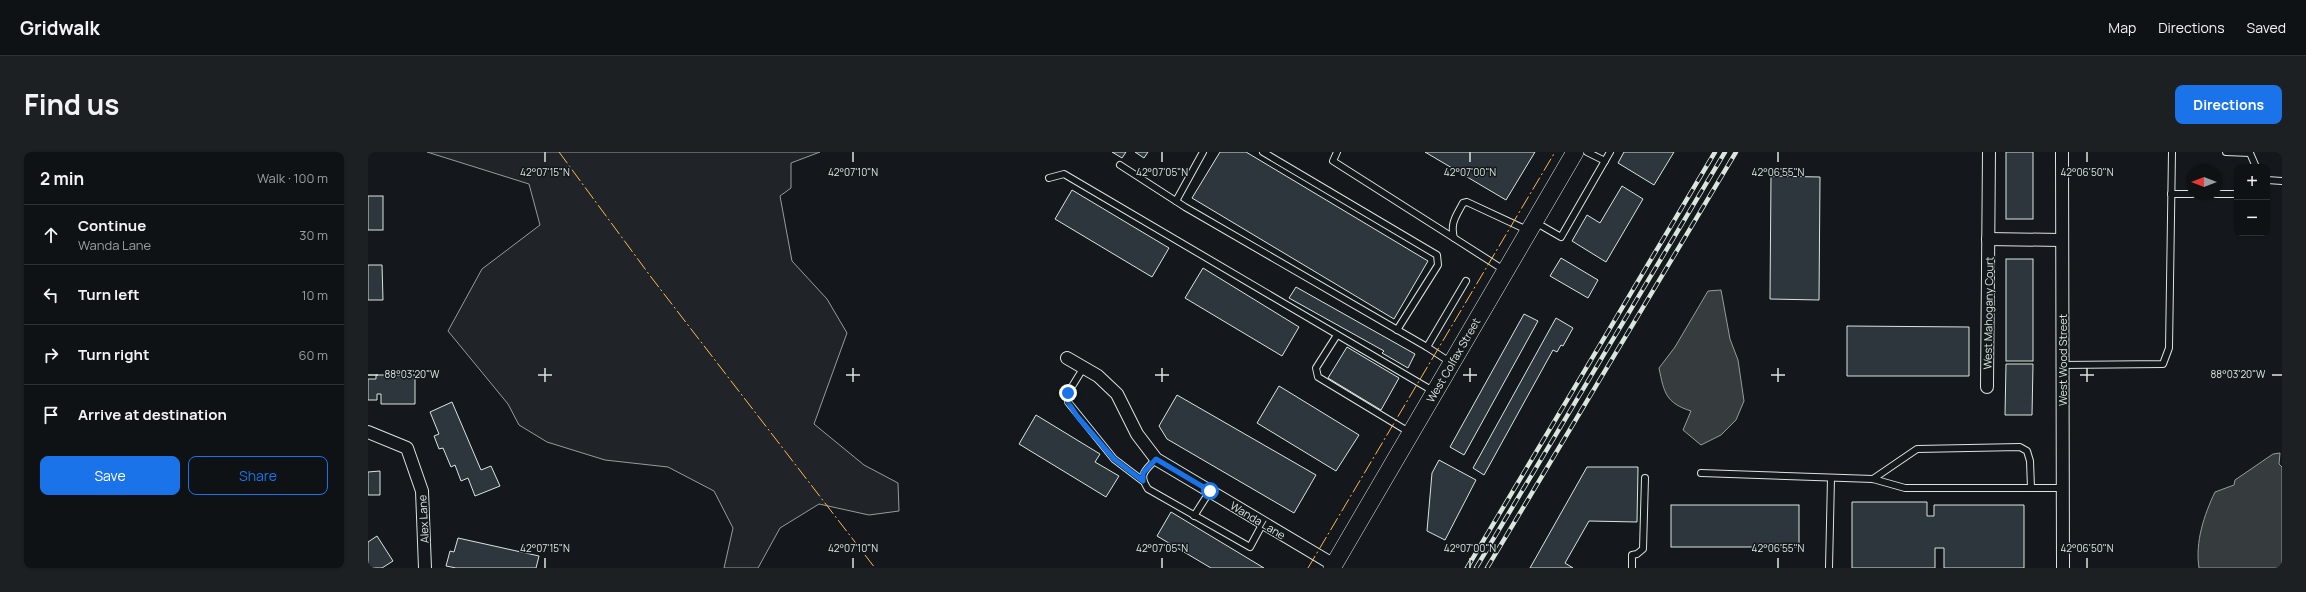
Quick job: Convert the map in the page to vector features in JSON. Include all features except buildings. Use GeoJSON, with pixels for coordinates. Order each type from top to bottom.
{"type":"FeatureCollection","features":[{"type":"Feature","properties":{"kind":"street","name":"West Colfax Street"},"geometry":{"type":"LineString","coordinates":[[1333,567],[1575,152]]}},
{"type":"Feature","properties":{"kind":"street","name":"West Mahogany Court"},"geometry":{"type":"LineString","coordinates":[[1987,387],[1989,152]]}},
{"type":"Feature","properties":{"kind":"street","name":"West Wood Street"},"geometry":{"type":"LineString","coordinates":[[2062,152],[2061,240],[2063,568]]}},
{"type":"Feature","properties":{"kind":"street"},"geometry":{"type":"LineString","coordinates":[[1988,239],[2061,240]]}},
{"type":"Feature","properties":{"kind":"street","name":"Wanda Lane"},"geometry":{"type":"LineString","coordinates":[[1067,358],[1098,376],[1117,394],[1137,434],[1156,459],[1333,567]]}},
{"type":"Feature","properties":{"kind":"street","name":"Alex Lane"},"geometry":{"type":"LineString","coordinates":[[368,432],[407,448],[422,491],[425,568]]}},
{"type":"Feature","properties":{"kind":"lane"},"geometry":{"type":"LineString","coordinates":[[1176,201],[1203,152]]}},
{"type":"Feature","properties":{"kind":"lane"},"geometry":{"type":"LineString","coordinates":[[1263,152],[1436,255],[1438,265],[1397,330]]}},
{"type":"Feature","properties":{"kind":"lane"},"geometry":{"type":"LineString","coordinates":[[1337,152],[1333,161],[1506,270]]}},
{"type":"Feature","properties":{"kind":"lane"},"geometry":{"type":"LineString","coordinates":[[1586,152],[1605,161]]}},
{"type":"Feature","properties":{"kind":"lane"},"geometry":{"type":"LineString","coordinates":[[1454,238],[1451,229],[1453,221],[1463,203],[1467,202],[1561,237],[1610,152]]}},
{"type":"Feature","properties":{"kind":"lane"},"geometry":{"type":"LineString","coordinates":[[2062,365],[2163,364],[2169,348],[2172,152]]}},
{"type":"Feature","properties":{"kind":"lane"},"geometry":{"type":"LineString","coordinates":[[2226,152],[2250,152],[2255,164]]}},
{"type":"Feature","properties":{"kind":"lane"},"geometry":{"type":"LineString","coordinates":[[1120,165],[1176,201],[1452,362]]}},
{"type":"Feature","properties":{"kind":"lane"},"geometry":{"type":"LineString","coordinates":[[1049,178],[1064,174],[1434,392]]}},
{"type":"Feature","properties":{"kind":"lane"},"geometry":{"type":"LineString","coordinates":[[2270,180],[2282,181]]}},
{"type":"Feature","properties":{"kind":"lane"},"geometry":{"type":"LineString","coordinates":[[2171,194],[2186,194]]}},
{"type":"Feature","properties":{"kind":"lane"},"geometry":{"type":"LineString","coordinates":[[2222,194],[2234,194]]}},
{"type":"Feature","properties":{"kind":"lane"},"geometry":{"type":"LineString","coordinates":[[1427,347],[1466,281]]}},
{"type":"Feature","properties":{"kind":"lane"},"geometry":{"type":"LineString","coordinates":[[1337,335],[1316,368],[1318,377],[1411,432]]}},
{"type":"Feature","properties":{"kind":"lane"},"geometry":{"type":"LineString","coordinates":[[1084,367],[1068,393],[1068,402],[1114,459],[1143,481],[1148,489],[1250,547],[1263,523]]}},
{"type":"Feature","properties":{"kind":"lane"},"geometry":{"type":"LineString","coordinates":[[1873,479],[1917,449],[2020,447],[2027,451],[2030,461],[2031,488]]}},
{"type":"Feature","properties":{"kind":"lane"},"geometry":{"type":"LineString","coordinates":[[1143,481],[1143,473],[1156,459]]}},
{"type":"Feature","properties":{"kind":"lane"},"geometry":{"type":"LineString","coordinates":[[1701,473],[1873,479],[1904,488],[2063,488]]}},
{"type":"Feature","properties":{"kind":"lane"},"geometry":{"type":"LineString","coordinates":[[1632,568],[1632,554],[1637,554],[1643,549],[1645,478]]}},
{"type":"Feature","properties":{"kind":"lane"},"geometry":{"type":"LineString","coordinates":[[1829,568],[1831,478]]}},
{"type":"Feature","properties":{"kind":"lane"},"geometry":{"type":"LineString","coordinates":[[1194,516],[1210,491]]}},
{"type":"Feature","properties":{"kind":"shaded area"},"geometry":{"type":"Polygon","coordinates":[[[427,152],[820,152],[791,163],[791,188],[780,196],[792,261],[827,299],[847,333],[814,424],[864,465],[898,483],[899,511],[869,515],[819,504],[780,528],[758,568],[724,568],[733,528],[714,491],[668,467],[605,460],[547,442],[519,425],[508,404],[448,331],[482,269],[540,225],[529,184],[427,152]]]}},
{"type":"Feature","properties":{"kind":"shaded area"},"geometry":{"type":"Polygon","coordinates":[[[1721,290],[1730,339],[1738,360],[1744,401],[1736,420],[1721,435],[1701,445],[1683,430],[1691,411],[1676,404],[1668,396],[1659,368],[1675,347],[1708,291],[1721,290]]]}},
{"type":"Feature","properties":{"kind":"shaded area"},"geometry":{"type":"Polygon","coordinates":[[[2280,453],[2279,464],[2282,467],[2282,568],[2199,568],[2198,548],[2201,529],[2215,492],[2234,485],[2235,480],[2273,454],[2280,453]]]}},
{"type":"Feature","properties":{"kind":"railway"},"geometry":{"type":"LineString","coordinates":[[1467,568],[1715,152]]}},
{"type":"Feature","properties":{"kind":"railway"},"geometry":{"type":"LineString","coordinates":[[1476,568],[1725,152]]}},
{"type":"Feature","properties":{"kind":"railway"},"geometry":{"type":"LineString","coordinates":[[1487,568],[1736,152]]}},
{"type":"Feature","properties":{"kind":"power"},"geometry":{"type":"LineString","coordinates":[[559,152],[651,277],[875,568]]}},
{"type":"Feature","properties":{"kind":"power"},"geometry":{"type":"LineString","coordinates":[[1308,568],[1555,152]]}},
{"type":"Feature","properties":{"kind":"route"},"geometry":{"type":"LineString","coordinates":[[1068,393],[1068,402],[1077,416],[1114,459],[1143,481],[1143,473],[1156,459],[1210,491]]}}]}
